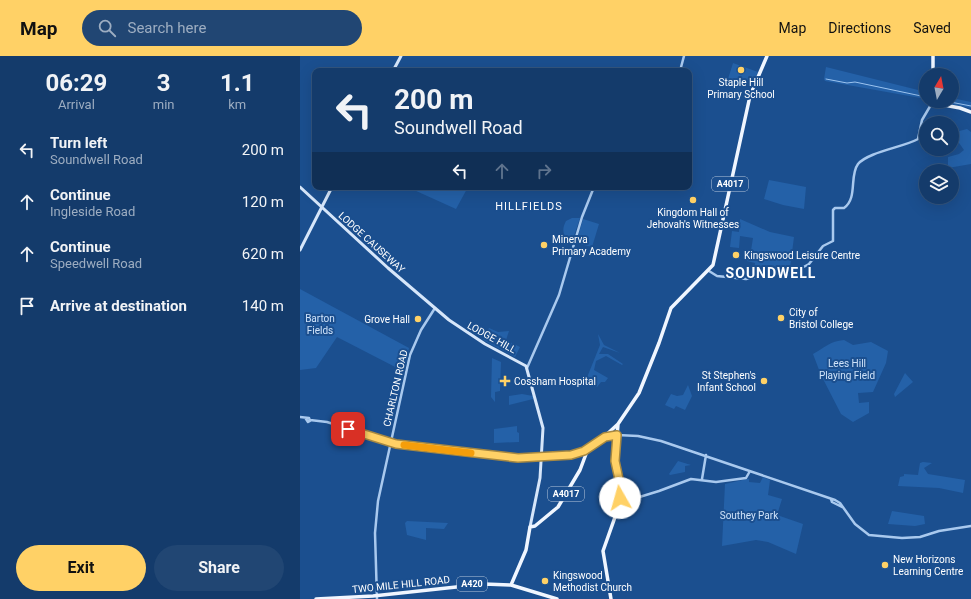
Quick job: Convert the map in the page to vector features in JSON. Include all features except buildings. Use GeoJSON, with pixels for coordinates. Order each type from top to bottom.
{"type":"FeatureCollection","features":[{"type":"Feature","properties":{"kind":"main road"},"geometry":{"type":"LineString","coordinates":[[395,68],[401,56]]}},
{"type":"Feature","properties":{"kind":"main road","name":"A4017"},"geometry":{"type":"LineString","coordinates":[[612,599],[603,551],[620,503],[620,484],[615,461],[618,424],[639,393],[671,308],[709,271],[716,258],[722,218],[750,96],[767,56]]}},
{"type":"Feature","properties":{"kind":"main road"},"geometry":{"type":"LineString","coordinates":[[933,56],[933,68]]}},
{"type":"Feature","properties":{"kind":"main road"},"geometry":{"type":"LineString","coordinates":[[955,108],[971,112]]}},
{"type":"Feature","properties":{"kind":"main road","name":"LODGE CAUSEWAY"},"geometry":{"type":"LineString","coordinates":[[300,187],[393,272],[449,320]]}},
{"type":"Feature","properties":{"kind":"main road"},"geometry":{"type":"LineString","coordinates":[[300,250],[330,190]]}},
{"type":"Feature","properties":{"kind":"main road","name":"LODGE HILL"},"geometry":{"type":"LineString","coordinates":[[449,320],[485,344],[524,364],[527,368]]}},
{"type":"Feature","properties":{"kind":"main road"},"geometry":{"type":"LineString","coordinates":[[511,585],[526,550],[540,478],[542,421],[527,368]]}},
{"type":"Feature","properties":{"kind":"main road"},"geometry":{"type":"LineString","coordinates":[[584,451],[601,440],[618,424]]}},
{"type":"Feature","properties":{"kind":"main road"},"geometry":{"type":"LineString","coordinates":[[601,440],[617,435]]}},
{"type":"Feature","properties":{"kind":"main road","name":"A4017"},"geometry":{"type":"LineString","coordinates":[[530,527],[535,526],[558,507],[580,470],[586,454],[584,451]]}},
{"type":"Feature","properties":{"kind":"main road","name":"TWO MILE HILL ROAD"},"geometry":{"type":"LineString","coordinates":[[316,599],[377,597],[474,584],[511,585],[557,599]]}},
{"type":"Feature","properties":{"kind":"street"},"geometry":{"type":"LineString","coordinates":[[681,68],[684,56]]}},
{"type":"Feature","properties":{"kind":"street"},"geometry":{"type":"LineString","coordinates":[[709,271],[717,276],[746,279],[800,269],[810,263],[823,246],[833,241],[833,210],[836,208],[844,208],[848,203],[852,194],[857,166],[864,159],[918,139],[922,120],[929,108]]}},
{"type":"Feature","properties":{"kind":"street"},"geometry":{"type":"LineString","coordinates":[[527,368],[559,295],[582,217],[593,190]]}},
{"type":"Feature","properties":{"kind":"street","name":"CHARLTON ROAD"},"geometry":{"type":"LineString","coordinates":[[377,597],[375,532],[378,501],[410,355],[421,330],[435,307]]}},
{"type":"Feature","properties":{"kind":"street"},"geometry":{"type":"LineString","coordinates":[[300,417],[327,422],[390,443],[504,458],[564,457],[584,451]]}},
{"type":"Feature","properties":{"kind":"street"},"geometry":{"type":"LineString","coordinates":[[617,435],[650,438],[706,455],[831,499],[840,503],[855,524],[869,535],[902,538],[920,537],[939,531],[971,526]]}},
{"type":"Feature","properties":{"kind":"street"},"geometry":{"type":"LineString","coordinates":[[702,479],[706,455]]}},
{"type":"Feature","properties":{"kind":"street"},"geometry":{"type":"LineString","coordinates":[[620,503],[686,480],[702,479],[716,482],[740,480],[748,477],[750,471]]}},
{"type":"Feature","properties":{"kind":"green space","name":"Staple Hill Primary School"},"geometry":{"type":"Polygon","coordinates":[[[733,63],[758,72],[752,84],[748,86],[728,79],[733,63]]]}},
{"type":"Feature","properties":{"kind":"green space"},"geometry":{"type":"Polygon","coordinates":[[[826,67],[919,90],[919,98],[825,81],[826,67]]]}},
{"type":"Feature","properties":{"kind":"green space"},"geometry":{"type":"Polygon","coordinates":[[[959,99],[971,102],[971,108],[959,106],[959,99]]]}},
{"type":"Feature","properties":{"kind":"green space"},"geometry":{"type":"Polygon","coordinates":[[[967,129],[971,132],[971,164],[959,166],[959,164],[948,164],[948,157],[959,156],[959,154],[964,150],[959,143],[959,131],[967,129]]]}},
{"type":"Feature","properties":{"kind":"green space"},"geometry":{"type":"Polygon","coordinates":[[[769,180],[806,187],[804,209],[783,205],[764,199],[769,180]]]}},
{"type":"Feature","properties":{"kind":"green space"},"geometry":{"type":"Polygon","coordinates":[[[414,190],[466,190],[456,209],[414,190]]]}},
{"type":"Feature","properties":{"kind":"green space"},"geometry":{"type":"Polygon","coordinates":[[[572,218],[580,218],[572,242],[565,236],[563,231],[566,221],[572,218]]]}},
{"type":"Feature","properties":{"kind":"green space"},"geometry":{"type":"Polygon","coordinates":[[[583,219],[599,224],[592,247],[576,243],[583,219]]]}},
{"type":"Feature","properties":{"kind":"green space"},"geometry":{"type":"Polygon","coordinates":[[[740,219],[770,232],[794,237],[790,268],[757,274],[754,271],[755,263],[747,261],[748,257],[750,257],[753,238],[740,236],[739,248],[730,247],[732,231],[739,232],[740,219]]]}},
{"type":"Feature","properties":{"kind":"green space","name":"Barton Fields"},"geometry":{"type":"Polygon","coordinates":[[[300,289],[409,348],[396,404],[394,403],[398,382],[395,383],[394,381],[403,371],[337,337],[316,368],[300,370],[300,289]]]}},
{"type":"Feature","properties":{"kind":"green space"},"geometry":{"type":"Polygon","coordinates":[[[489,328],[498,332],[509,331],[506,340],[520,347],[515,357],[483,340],[489,328]]]}},
{"type":"Feature","properties":{"kind":"green space"},"geometry":{"type":"Polygon","coordinates":[[[598,334],[604,345],[620,353],[603,347],[599,354],[608,354],[623,364],[622,365],[606,356],[596,361],[594,370],[608,378],[605,382],[601,382],[597,387],[586,380],[600,345],[598,334]]]}},
{"type":"Feature","properties":{"kind":"green space","name":"Lees Hill Playing Field"},"geometry":{"type":"Polygon","coordinates":[[[844,340],[853,345],[871,342],[888,351],[886,363],[873,392],[858,393],[859,403],[869,402],[869,413],[853,422],[841,414],[821,375],[813,354],[831,343],[844,340]]]}},
{"type":"Feature","properties":{"kind":"green space"},"geometry":{"type":"Polygon","coordinates":[[[492,358],[501,362],[500,391],[495,392],[495,402],[491,397],[492,358]]]}},
{"type":"Feature","properties":{"kind":"green space"},"geometry":{"type":"Polygon","coordinates":[[[905,373],[913,382],[895,397],[894,394],[905,373]]]}},
{"type":"Feature","properties":{"kind":"green space"},"geometry":{"type":"Polygon","coordinates":[[[688,385],[692,396],[685,410],[676,406],[674,409],[665,405],[671,394],[677,396],[683,395],[688,385]]]}},
{"type":"Feature","properties":{"kind":"green space"},"geometry":{"type":"Polygon","coordinates":[[[522,394],[533,396],[533,399],[509,405],[509,396],[522,394]]]}},
{"type":"Feature","properties":{"kind":"green space"},"geometry":{"type":"Polygon","coordinates":[[[517,426],[519,442],[494,443],[494,429],[517,426]]]}},
{"type":"Feature","properties":{"kind":"green space"},"geometry":{"type":"Polygon","coordinates":[[[678,461],[691,465],[685,466],[685,472],[670,475],[669,474],[678,461]]]}},
{"type":"Feature","properties":{"kind":"green space"},"geometry":{"type":"Polygon","coordinates":[[[920,463],[932,463],[924,468],[928,474],[965,480],[963,493],[939,488],[898,486],[900,477],[904,476],[904,474],[918,475],[920,463]]]}},
{"type":"Feature","properties":{"kind":"green space","name":"Southey Park"},"geometry":{"type":"Polygon","coordinates":[[[763,477],[770,480],[768,495],[782,499],[777,515],[803,524],[796,554],[768,542],[756,540],[722,546],[725,484],[747,479],[749,479],[749,482],[760,483],[763,477]]]}},
{"type":"Feature","properties":{"kind":"green space"},"geometry":{"type":"Polygon","coordinates":[[[892,511],[924,516],[925,524],[915,526],[888,524],[892,511]]]}},
{"type":"Feature","properties":{"kind":"green space"},"geometry":{"type":"Polygon","coordinates":[[[407,521],[448,523],[444,529],[426,528],[426,540],[407,535],[405,523],[407,521]]]}},
{"type":"Feature","properties":{"kind":"waterway"},"geometry":{"type":"LineString","coordinates":[[826,79],[847,83],[855,82],[919,96]]}},
{"type":"Feature","properties":{"kind":"waterway"},"geometry":{"type":"LineString","coordinates":[[959,104],[971,106]]}},
{"type":"Feature","properties":{"kind":"slow traffic"},"geometry":{"type":"LineString","coordinates":[[404,445],[471,453]]}},
{"type":"Feature","properties":{"kind":"place","name":"Staple Hill Primary School"},"geometry":{"type":"Point","coordinates":[741,70]}},
{"type":"Feature","properties":{"kind":"place","name":"Kingdom Hall of Jehovah's Witnesses"},"geometry":{"type":"Point","coordinates":[693,200]}},
{"type":"Feature","properties":{"kind":"place","name":"Minerva Primary Academy"},"geometry":{"type":"Point","coordinates":[544,245]}},
{"type":"Feature","properties":{"kind":"place","name":"Kingswood Leisure Centre"},"geometry":{"type":"Point","coordinates":[736,255]}},
{"type":"Feature","properties":{"kind":"place","name":"City of Bristol College"},"geometry":{"type":"Point","coordinates":[781,318]}},
{"type":"Feature","properties":{"kind":"place","name":"Grove Hall"},"geometry":{"type":"Point","coordinates":[418,319]}},
{"type":"Feature","properties":{"kind":"place","name":"Cossham Hospital"},"geometry":{"type":"Point","coordinates":[505,381]}},
{"type":"Feature","properties":{"kind":"place","name":"St Stephen's Infant School"},"geometry":{"type":"Point","coordinates":[764,381]}},
{"type":"Feature","properties":{"kind":"place","name":"New Horizons Learning Centre"},"geometry":{"type":"Point","coordinates":[885,565]}},
{"type":"Feature","properties":{"kind":"place","name":"Kingswood Methodist Church"},"geometry":{"type":"Point","coordinates":[545,581]}},
{"type":"Feature","properties":{"kind":"district","name":"HILLFIELDS"},"geometry":{"type":"Point","coordinates":[529,206]}},
{"type":"Feature","properties":{"kind":"district","name":"SOUNDWELL"},"geometry":{"type":"Point","coordinates":[771,273]}},
{"type":"Feature","properties":{"kind":"route"},"geometry":{"type":"LineString","coordinates":[[348,429],[390,443],[504,458],[564,457],[580,453],[605,437],[617,435],[615,461],[620,484],[620,498]]}}]}
